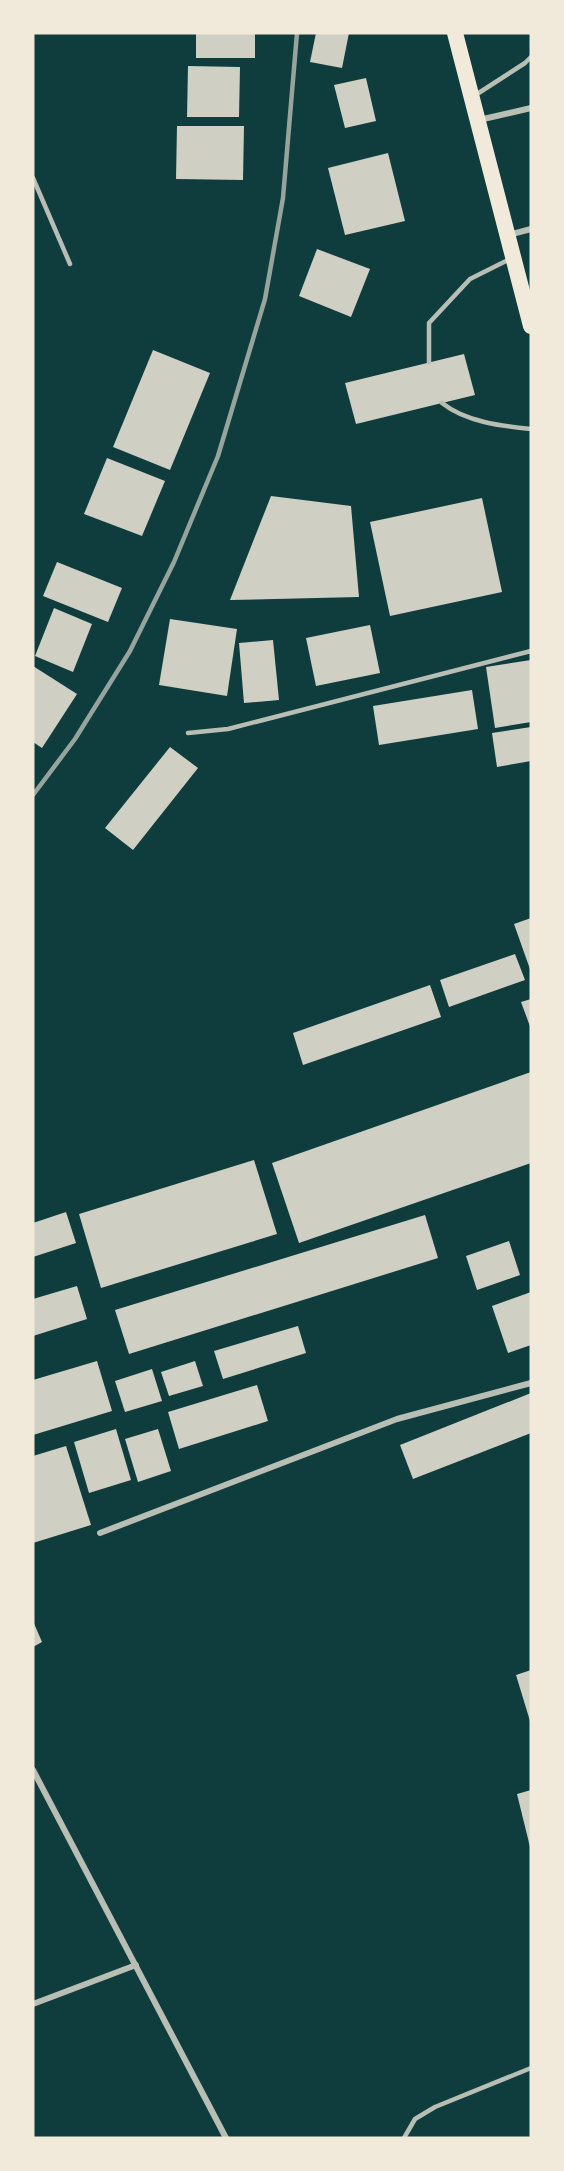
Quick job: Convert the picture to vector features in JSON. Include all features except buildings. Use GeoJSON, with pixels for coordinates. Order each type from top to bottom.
{"type":"FeatureCollection","features":[{"type":"Feature","properties":{"kind":"highway"},"geometry":{"type":"LineString","coordinates":[[455,33],[531,326]]}},
{"type":"Feature","properties":{"kind":"street"},"geometry":{"type":"LineString","coordinates":[[478,121],[531,108]]}},
{"type":"Feature","properties":{"kind":"street"},"geometry":{"type":"LineString","coordinates":[[507,235],[531,229]]}},
{"type":"Feature","properties":{"kind":"street"},"geometry":{"type":"LineString","coordinates":[[100,1533],[397,1419],[531,1383]]}},
{"type":"Feature","properties":{"kind":"street"},"geometry":{"type":"LineString","coordinates":[[33,1770],[226,2138]]}},
{"type":"Feature","properties":{"kind":"street"},"geometry":{"type":"LineString","coordinates":[[33,2004],[136,1965]]}},
{"type":"Feature","properties":{"kind":"lane"},"geometry":{"type":"LineString","coordinates":[[472,97],[531,57]]}},
{"type":"Feature","properties":{"kind":"lane"},"geometry":{"type":"LineString","coordinates":[[33,178],[70,264]]}},
{"type":"Feature","properties":{"kind":"lane"},"geometry":{"type":"LineString","coordinates":[[429,362],[429,322],[470,279],[513,257]]}},
{"type":"Feature","properties":{"kind":"lane"},"geometry":{"type":"LineString","coordinates":[[442,403],[454,412],[502,426],[531,429]]}},
{"type":"Feature","properties":{"kind":"lane"},"geometry":{"type":"LineString","coordinates":[[188,733],[228,729],[531,651]]}},
{"type":"Feature","properties":{"kind":"lane"},"geometry":{"type":"LineString","coordinates":[[404,2138],[415,2120],[435,2107],[531,2068]]}},
{"type":"Feature","properties":{"kind":"railway"},"geometry":{"type":"LineString","coordinates":[[33,795],[75,739],[130,651],[174,562],[218,456],[265,299],[283,198],[297,33]]}}]}
